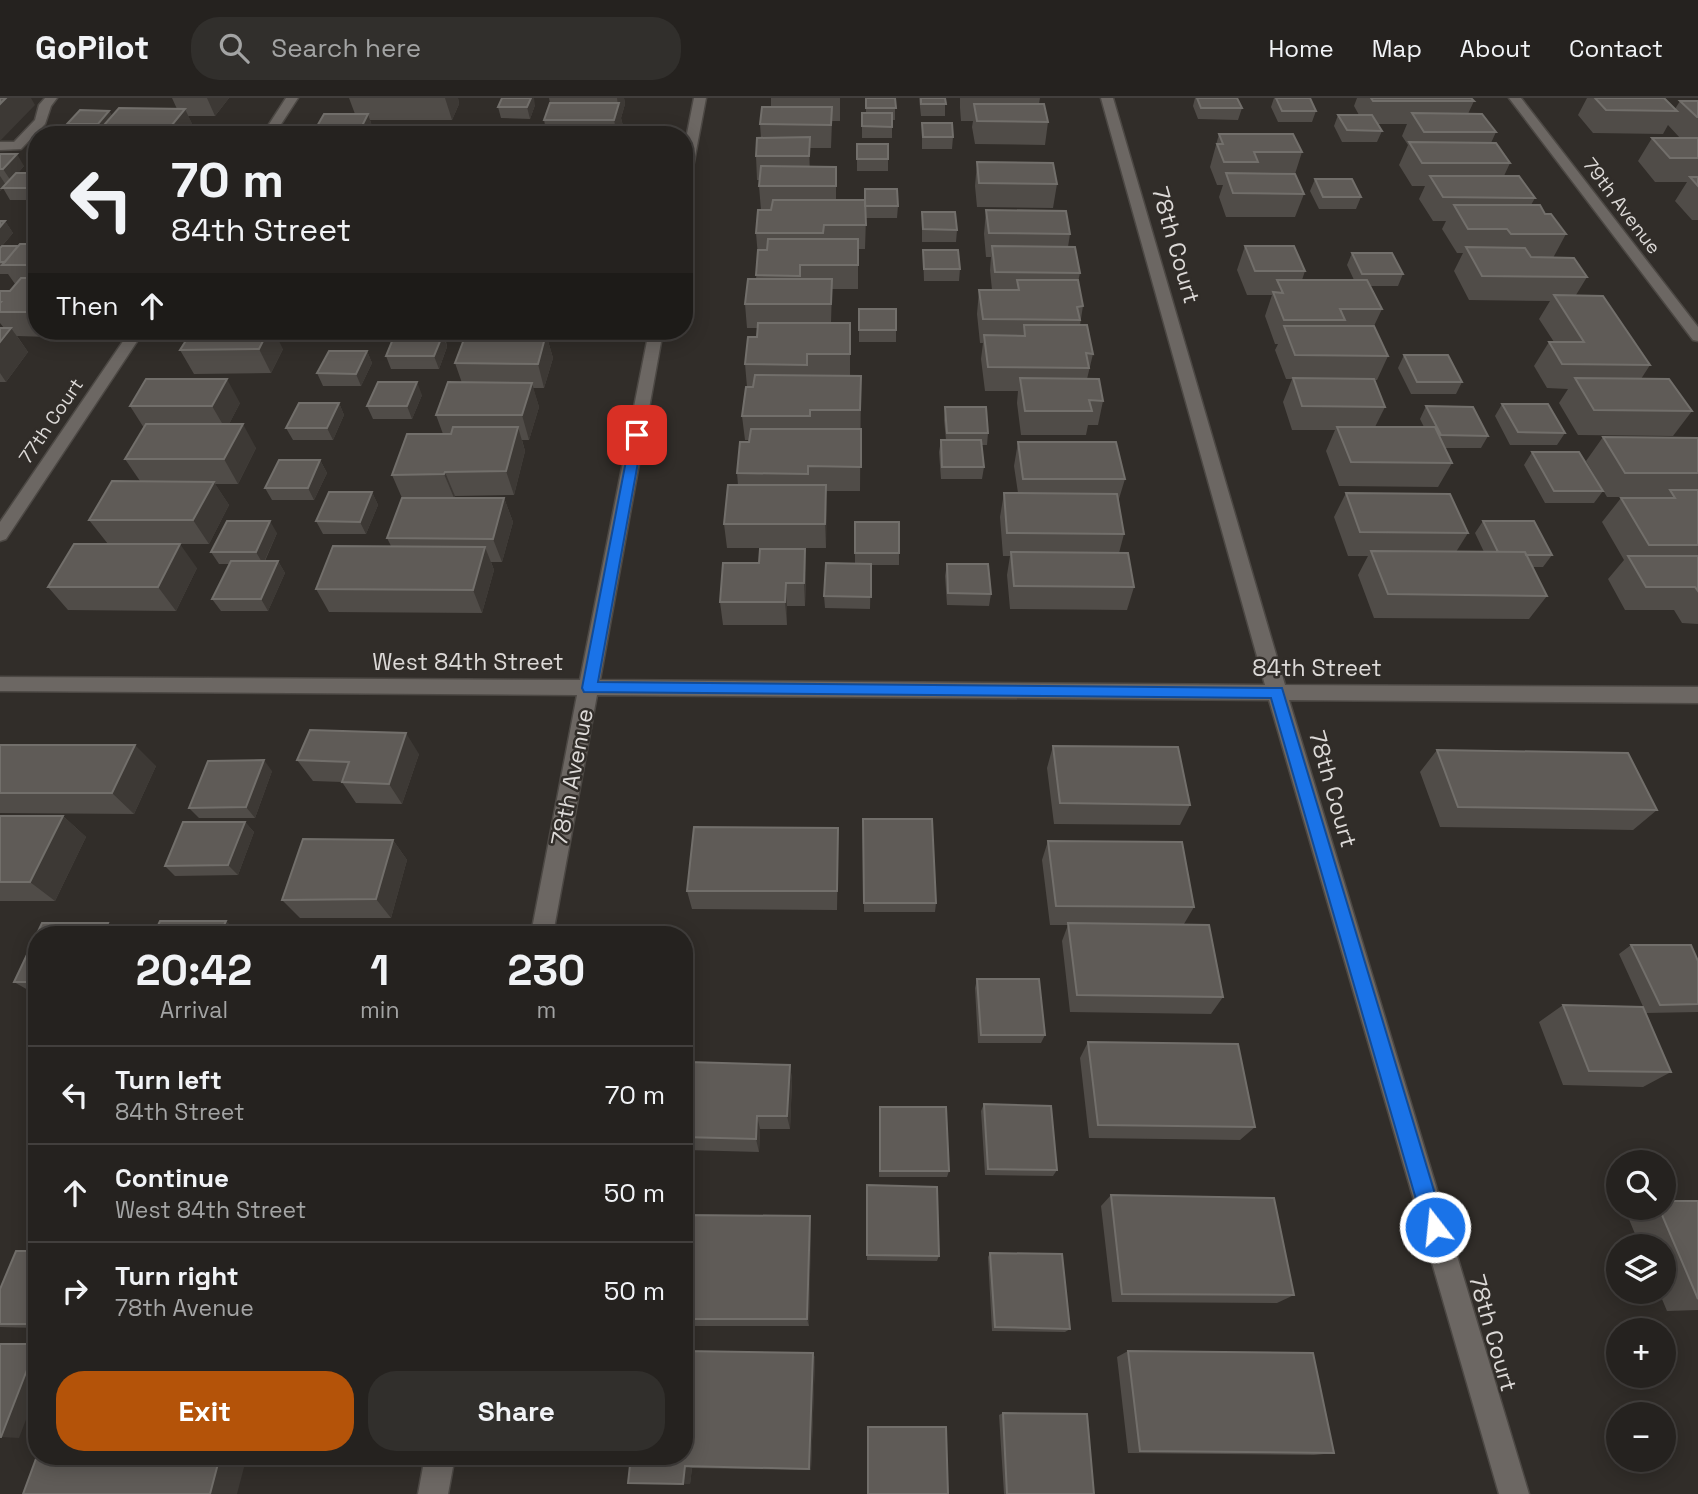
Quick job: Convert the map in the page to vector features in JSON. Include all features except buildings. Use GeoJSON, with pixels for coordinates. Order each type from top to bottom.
{"type":"FeatureCollection","features":[{"type":"Feature","properties":{"kind":"street"},"geometry":{"type":"LineString","coordinates":[[36,126],[51,98]]}},
{"type":"Feature","properties":{"kind":"street"},"geometry":{"type":"LineString","coordinates":[[274,126],[292,98]]}},
{"type":"Feature","properties":{"kind":"street"},"geometry":{"type":"LineString","coordinates":[[693,135],[700,98]]}},
{"type":"Feature","properties":{"kind":"street","name":"78th Court"},"geometry":{"type":"LineString","coordinates":[[1107,98],[1277,692],[1514,1494]]}},
{"type":"Feature","properties":{"kind":"street","name":"79th Avenue"},"geometry":{"type":"LineString","coordinates":[[1515,98],[1698,337]]}},
{"type":"Feature","properties":{"kind":"street"},"geometry":{"type":"LineString","coordinates":[[0,146],[17,146],[28,135]]}},
{"type":"Feature","properties":{"kind":"street","name":"77th Court"},"geometry":{"type":"LineString","coordinates":[[0,535],[131,340]]}},
{"type":"Feature","properties":{"kind":"street","name":"78th Avenue"},"geometry":{"type":"LineString","coordinates":[[544,926],[654,340]]}},
{"type":"Feature","properties":{"kind":"street","name":"West 84th Street"},"geometry":{"type":"LineString","coordinates":[[0,684],[935,690]]}},
{"type":"Feature","properties":{"kind":"street","name":"84th Street"},"geometry":{"type":"LineString","coordinates":[[935,690],[1698,695]]}},
{"type":"Feature","properties":{"kind":"street"},"geometry":{"type":"LineString","coordinates":[[433,1494],[438,1465]]}},
{"type":"Feature","properties":{"kind":"route"},"geometry":{"type":"LineString","coordinates":[[637,435],[589,688],[1277,692],[1435,1227]]}}]}
